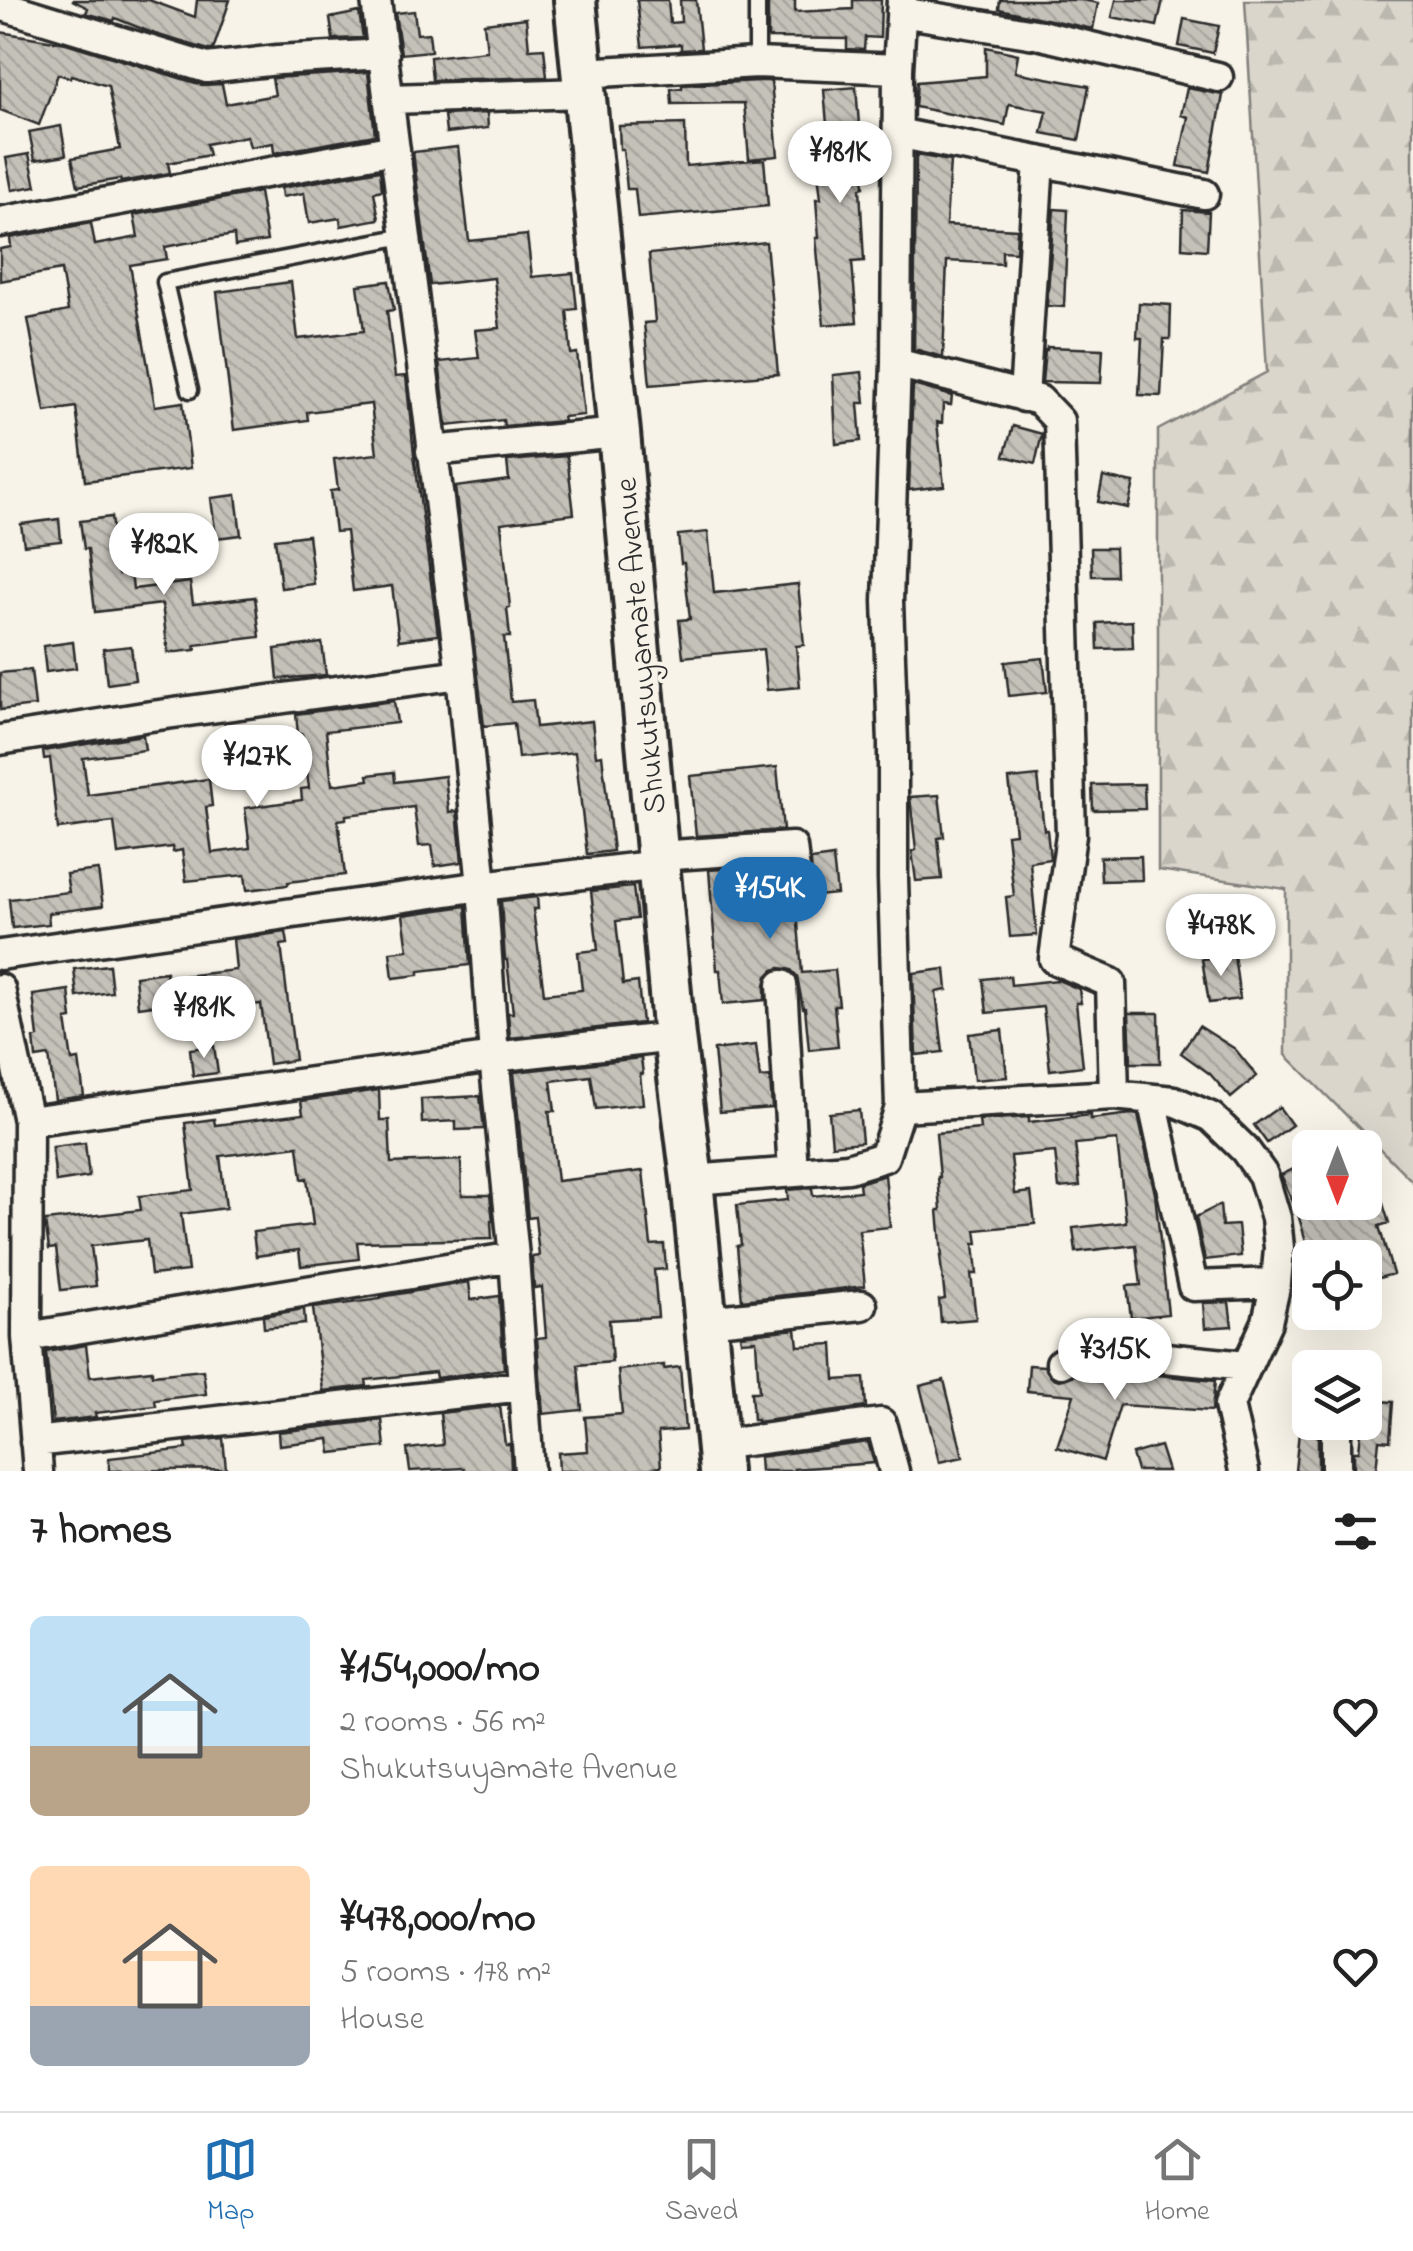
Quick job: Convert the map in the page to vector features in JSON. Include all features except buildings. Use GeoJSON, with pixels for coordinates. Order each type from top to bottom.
{"type":"FeatureCollection","features":[{"type":"Feature","properties":{"kind":"street"},"geometry":{"type":"LineString","coordinates":[[376,0],[460,674],[482,886],[529,1471]]}},
{"type":"Feature","properties":{"kind":"street","name":"Shukutsuyamate Avenue"},"geometry":{"type":"LineString","coordinates":[[574,0],[718,1458]]}},
{"type":"Feature","properties":{"kind":"street"},"geometry":{"type":"LineString","coordinates":[[0,5],[207,68],[384,54]]}},
{"type":"Feature","properties":{"kind":"street"},"geometry":{"type":"LineString","coordinates":[[692,1180],[848,1168],[884,1156],[900,1107],[888,601],[902,6],[1218,78]]}},
{"type":"Feature","properties":{"kind":"street"},"geometry":{"type":"LineString","coordinates":[[389,99],[757,63],[898,69]]}},
{"type":"Feature","properties":{"kind":"street"},"geometry":{"type":"LineString","coordinates":[[897,133],[1204,194]]}},
{"type":"Feature","properties":{"kind":"street"},"geometry":{"type":"LineString","coordinates":[[0,222],[395,149]]}},
{"type":"Feature","properties":{"kind":"street"},"geometry":{"type":"LineString","coordinates":[[1024,396],[1040,161]]}},
{"type":"Feature","properties":{"kind":"street"},"geometry":{"type":"LineString","coordinates":[[896,363],[1039,400],[1060,421],[1071,834],[1054,959],[1111,983],[1114,1095]]}},
{"type":"Feature","properties":{"kind":"street"},"geometry":{"type":"LineString","coordinates":[[431,451],[619,433]]}},
{"type":"Feature","properties":{"kind":"street"},"geometry":{"type":"LineString","coordinates":[[0,740],[144,716],[460,674]]}},
{"type":"Feature","properties":{"kind":"street"},"geometry":{"type":"LineString","coordinates":[[0,955],[658,860],[792,847],[796,880]]}},
{"type":"Feature","properties":{"kind":"street"},"geometry":{"type":"LineString","coordinates":[[782,985],[793,1172]]}},
{"type":"Feature","properties":{"kind":"street"},"geometry":{"type":"LineString","coordinates":[[0,989],[28,1121],[27,1336],[38,1471]]}},
{"type":"Feature","properties":{"kind":"street"},"geometry":{"type":"LineString","coordinates":[[28,1121],[494,1057],[674,1038]]}},
{"type":"Feature","properties":{"kind":"street"},"geometry":{"type":"LineString","coordinates":[[900,1107],[1114,1095],[1152,1099],[1174,1102],[1211,1117],[1245,1150],[1263,1175],[1276,1218],[1278,1248],[1276,1283],[1266,1322],[1229,1405],[1244,1471]]}},
{"type":"Feature","properties":{"kind":"street"},"geometry":{"type":"LineString","coordinates":[[1152,1099],[1193,1286],[1276,1283]]}},
{"type":"Feature","properties":{"kind":"street"},"geometry":{"type":"LineString","coordinates":[[27,1336],[514,1258]]}},
{"type":"Feature","properties":{"kind":"street"},"geometry":{"type":"LineString","coordinates":[[705,1321],[862,1305]]}},
{"type":"Feature","properties":{"kind":"street"},"geometry":{"type":"LineString","coordinates":[[1061,1363],[1086,1350],[1245,1366]]}},
{"type":"Feature","properties":{"kind":"street"},"geometry":{"type":"LineString","coordinates":[[36,1442],[523,1386]]}},
{"type":"Feature","properties":{"kind":"street"},"geometry":{"type":"LineString","coordinates":[[718,1458],[882,1423],[894,1471]]}},
{"type":"Feature","properties":{"kind":"street"},"geometry":{"type":"LineString","coordinates":[[1336,1440],[1336,1471]]}},
{"type":"Feature","properties":{"kind":"lane"},"geometry":{"type":"LineString","coordinates":[[757,0],[757,63]]}},
{"type":"Feature","properties":{"kind":"lane"},"geometry":{"type":"LineString","coordinates":[[190,390],[165,282],[405,236]]}},
{"type":"Feature","properties":{"kind":"green space"},"geometry":{"type":"Polygon","coordinates":[[[1245,0],[1413,0],[1413,1182],[1382,1151],[1382,1130],[1361,1130],[1286,1055],[1286,889],[1158,870],[1158,430],[1267,372],[1245,0]]]}}]}
